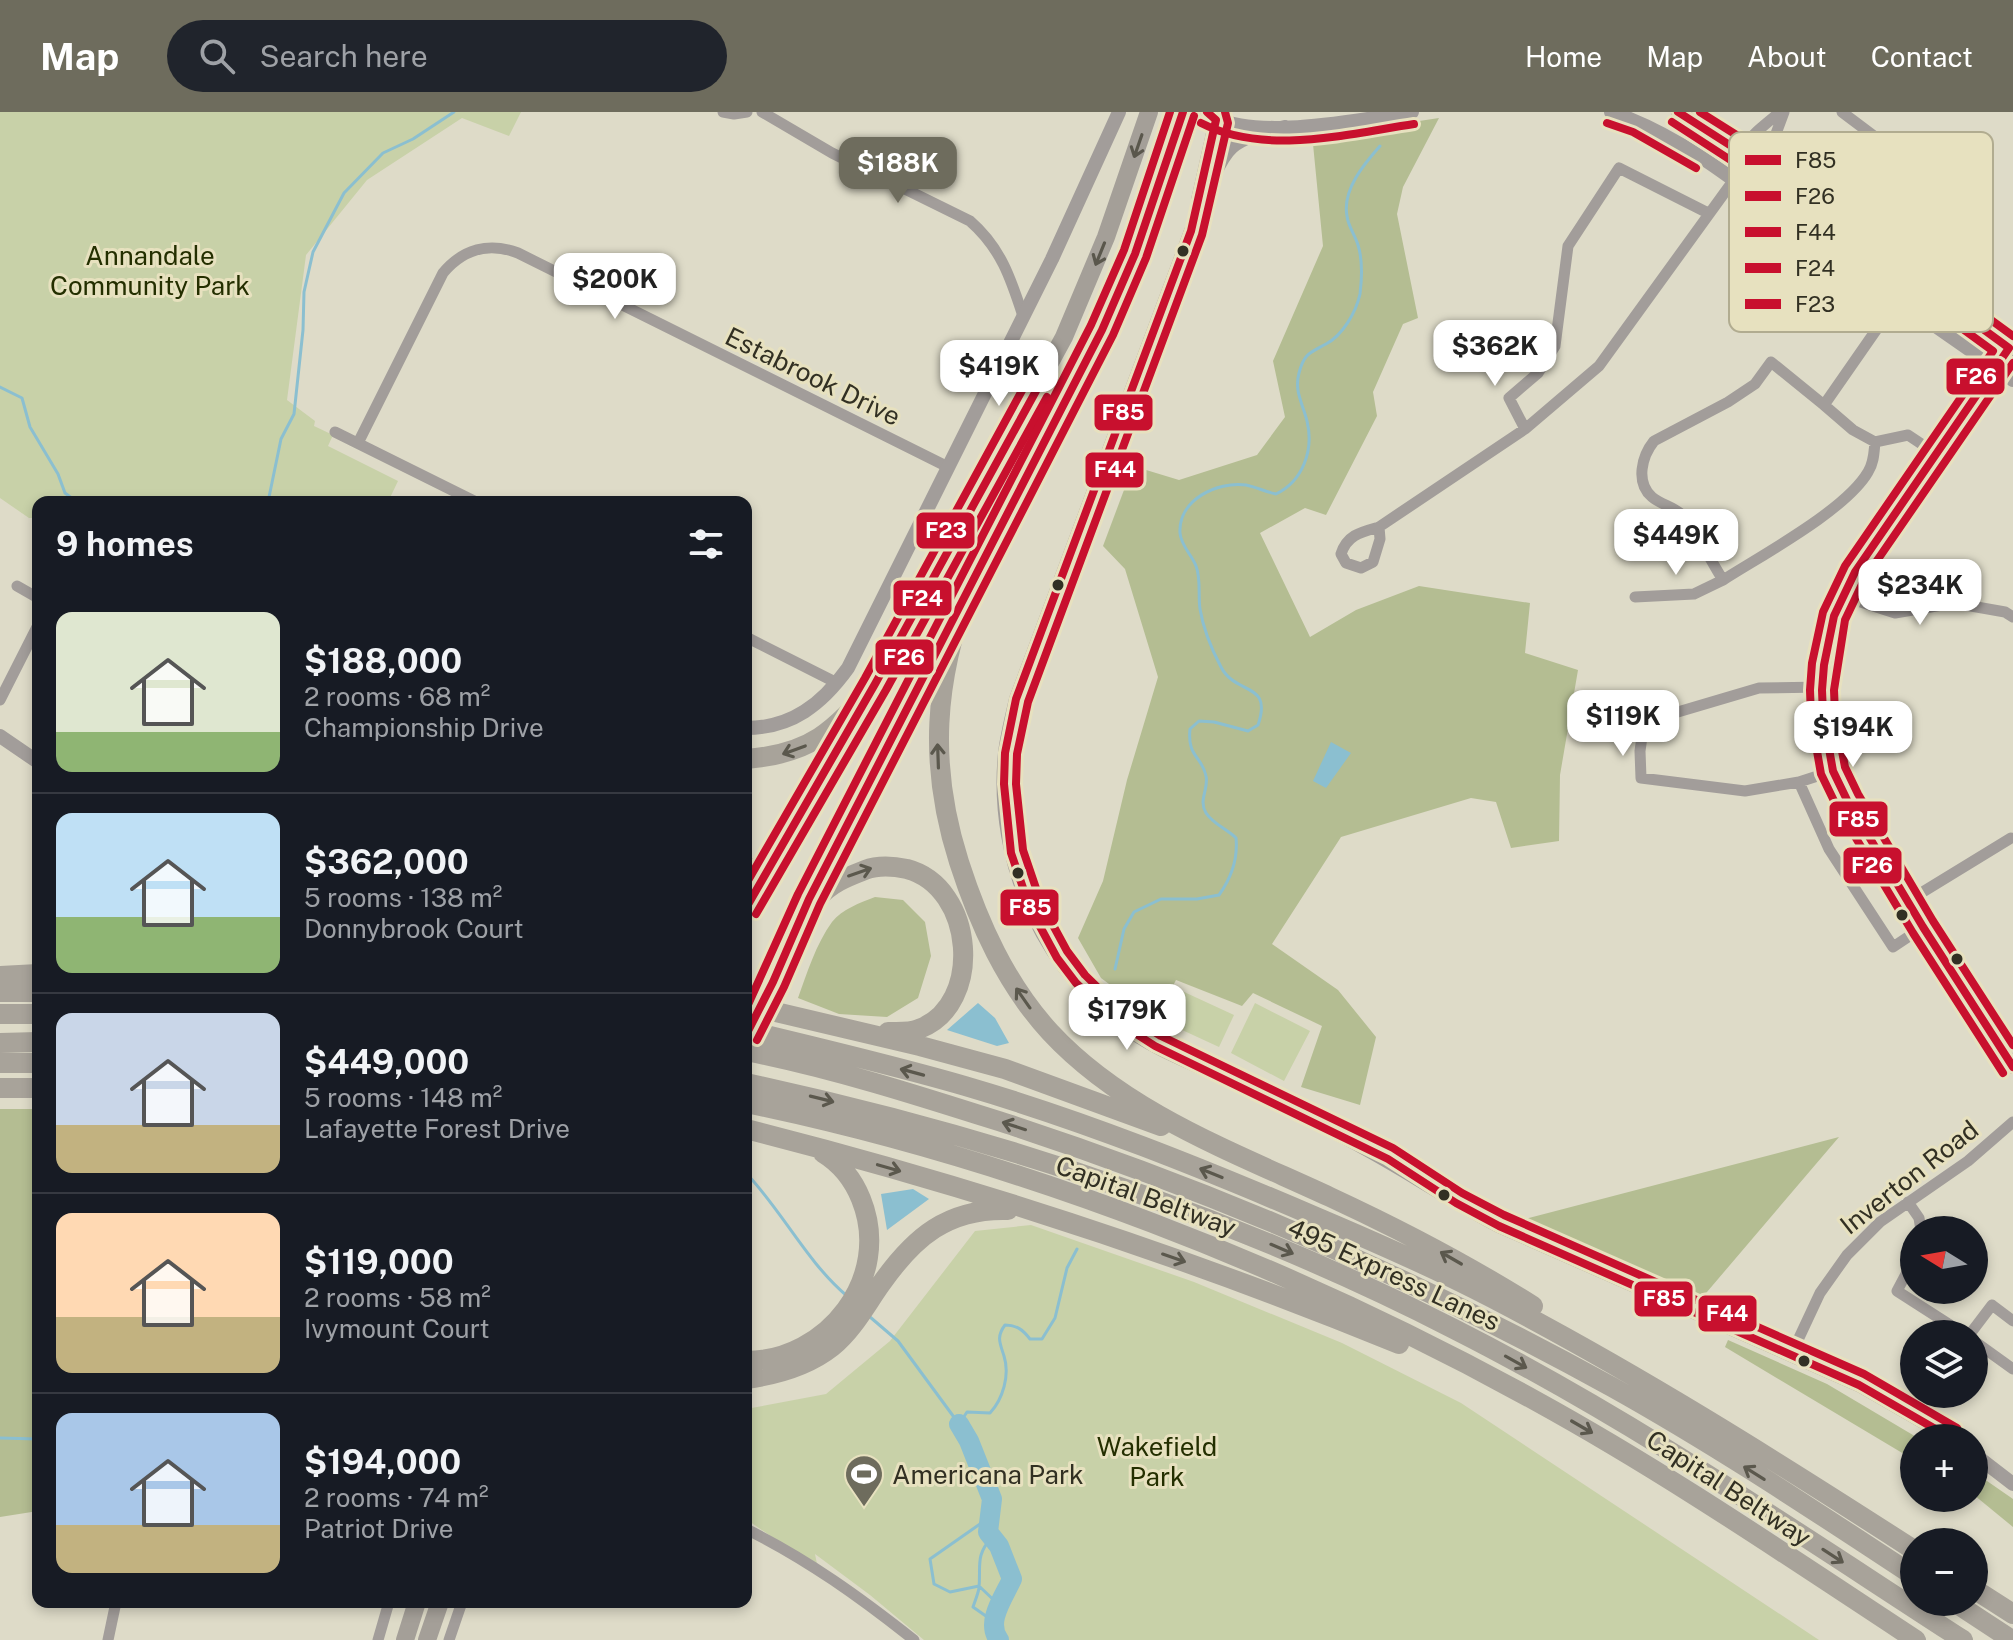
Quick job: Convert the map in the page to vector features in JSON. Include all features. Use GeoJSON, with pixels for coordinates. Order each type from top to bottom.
{"type":"FeatureCollection","features":[{"type":"Feature","properties":{"kind":"highway"},"geometry":{"type":"LineString","coordinates":[[970,585],[959,613],[943,677],[937,740],[944,806],[966,883],[995,954],[1029,1007],[1050,1032],[1071,1053],[1122,1093],[1192,1133],[1436,1249],[1511,1292],[1683,1404]]}},
{"type":"Feature","properties":{"kind":"highway"},"geometry":{"type":"LineString","coordinates":[[752,758],[786,754],[825,735],[875,684]]}},
{"type":"Feature","properties":{"kind":"highway"},"geometry":{"type":"LineString","coordinates":[[790,946],[817,899],[840,880],[872,867],[899,867],[916,872],[934,882],[947,898],[958,918],[964,941],[963,967],[945,1009],[932,1023],[917,1030],[845,1028]]}},
{"type":"Feature","properties":{"kind":"highway"},"geometry":{"type":"LineString","coordinates":[[0,976],[32,974]]}},
{"type":"Feature","properties":{"kind":"highway"},"geometry":{"type":"LineString","coordinates":[[0,992],[32,992]]}},
{"type":"Feature","properties":{"kind":"highway"},"geometry":{"type":"LineString","coordinates":[[752,1006],[1005,1069],[1164,1127],[1192,1133]]}},
{"type":"Feature","properties":{"kind":"highway"},"geometry":{"type":"LineString","coordinates":[[0,1014],[32,1014]]}},
{"type":"Feature","properties":{"kind":"highway","name":"Capital Beltway"},"geometry":{"type":"LineString","coordinates":[[752,1034],[967,1087],[1099,1130],[1339,1227],[1489,1296],[1683,1404],[1900,1541]]}},
{"type":"Feature","properties":{"kind":"highway"},"geometry":{"type":"LineString","coordinates":[[0,1043],[32,1042]]}},
{"type":"Feature","properties":{"kind":"highway","name":"495 Express Lanes"},"geometry":{"type":"LineString","coordinates":[[752,1053],[901,1091],[1051,1139],[1181,1185],[1346,1254],[1499,1327],[1636,1401],[1746,1467],[1900,1567]]}},
{"type":"Feature","properties":{"kind":"highway"},"geometry":{"type":"LineString","coordinates":[[0,1063],[32,1063]]}},
{"type":"Feature","properties":{"kind":"highway","name":"495 Express Lanes"},"geometry":{"type":"LineString","coordinates":[[752,1084],[877,1113],[1046,1161],[1197,1214],[1343,1274],[1479,1342],[1644,1434],[1963,1640]]}},
{"type":"Feature","properties":{"kind":"highway"},"geometry":{"type":"LineString","coordinates":[[0,1088],[32,1088]]}},
{"type":"Feature","properties":{"kind":"highway","name":"Capital Beltway"},"geometry":{"type":"LineString","coordinates":[[752,1105],[922,1148],[1113,1209],[1227,1253],[1337,1301],[1536,1401],[1652,1469],[1916,1640]]}},
{"type":"Feature","properties":{"kind":"highway"},"geometry":{"type":"LineString","coordinates":[[752,1130],[924,1178],[1100,1233],[1292,1301],[1536,1401]]}},
{"type":"Feature","properties":{"kind":"highway"},"geometry":{"type":"LineString","coordinates":[[752,1378],[782,1372],[811,1360],[858,1291],[869,1258],[868,1223],[856,1186],[825,1154],[787,1139]]}},
{"type":"Feature","properties":{"kind":"highway"},"geometry":{"type":"LineString","coordinates":[[752,1361],[778,1359],[826,1342],[855,1324],[882,1283],[920,1238],[933,1227],[968,1214],[988,1210],[1024,1212],[1100,1233]]}},
{"type":"Feature","properties":{"kind":"highway"},"geometry":{"type":"LineString","coordinates":[[1988,1598],[2013,1614]]}},
{"type":"Feature","properties":{"kind":"highway"},"geometry":{"type":"LineString","coordinates":[[1975,1616],[2012,1640]]}},
{"type":"Feature","properties":{"kind":"main road"},"geometry":{"type":"LineString","coordinates":[[752,898],[875,684],[1064,337],[1106,237],[1149,112]]}},
{"type":"Feature","properties":{"kind":"main road"},"geometry":{"type":"LineString","coordinates":[[752,1022],[790,946],[809,899],[1108,318],[1135,254],[1183,112]]}},
{"type":"Feature","properties":{"kind":"main road"},"geometry":{"type":"LineString","coordinates":[[405,1640],[415,1608]]}},
{"type":"Feature","properties":{"kind":"main road"},"geometry":{"type":"LineString","coordinates":[[427,1640],[438,1608]]}},
{"type":"Feature","properties":{"kind":"street"},"geometry":{"type":"LineString","coordinates":[[723,112],[747,112]]}},
{"type":"Feature","properties":{"kind":"street"},"geometry":{"type":"LineString","coordinates":[[762,112],[786,129],[970,221],[985,234],[1003,259],[1023,316]]}},
{"type":"Feature","properties":{"kind":"street"},"geometry":{"type":"LineString","coordinates":[[752,728],[792,720],[821,701],[837,683],[866,632],[1023,316],[1119,112]]}},
{"type":"Feature","properties":{"kind":"street"},"geometry":{"type":"LineString","coordinates":[[1191,231],[1211,116],[1262,129],[1412,112]]}},
{"type":"Feature","properties":{"kind":"street"},"geometry":{"type":"LineString","coordinates":[[1611,112],[1638,121],[1665,136],[1729,178]]}},
{"type":"Feature","properties":{"kind":"street"},"geometry":{"type":"LineString","coordinates":[[1678,112],[1729,145]]}},
{"type":"Feature","properties":{"kind":"street"},"geometry":{"type":"LineString","coordinates":[[1758,132],[1782,112]]}},
{"type":"Feature","properties":{"kind":"street"},"geometry":{"type":"LineString","coordinates":[[1775,132],[1782,112]]}},
{"type":"Feature","properties":{"kind":"street"},"geometry":{"type":"LineString","coordinates":[[1842,112],[1869,132]]}},
{"type":"Feature","properties":{"kind":"street"},"geometry":{"type":"LineString","coordinates":[[1285,127],[1246,138],[1231,148],[1221,161],[1191,231],[1016,699],[1009,730],[1004,784],[1010,845],[1019,880],[1042,934],[1076,983],[1096,1004],[1155,1046],[1388,1159],[1456,1203],[1499,1226],[1859,1385],[1927,1424]]}},
{"type":"Feature","properties":{"kind":"street"},"geometry":{"type":"LineString","coordinates":[[1525,429],[1509,398],[1538,373],[1555,346],[1568,246],[1619,168],[1708,213]]}},
{"type":"Feature","properties":{"kind":"street"},"geometry":{"type":"LineString","coordinates":[[1379,527],[1525,429],[1599,366],[1729,186]]}},
{"type":"Feature","properties":{"kind":"street","name":"Estabrook Drive"},"geometry":{"type":"LineString","coordinates":[[358,443],[443,273],[471,251],[496,247],[518,253],[948,467]]}},
{"type":"Feature","properties":{"kind":"street"},"geometry":{"type":"LineString","coordinates":[[1824,405],[1875,332]]}},
{"type":"Feature","properties":{"kind":"street"},"geometry":{"type":"LineString","coordinates":[[1944,332],[2013,380]]}},
{"type":"Feature","properties":{"kind":"street"},"geometry":{"type":"LineString","coordinates":[[1986,332],[2011,350],[1935,453],[1842,596],[1828,640],[1823,715],[1833,771],[1859,822],[2013,1067]]}},
{"type":"Feature","properties":{"kind":"street"},"geometry":{"type":"LineString","coordinates":[[1723,580],[1682,514],[1652,497],[1641,466],[1654,441],[1728,402],[1755,384],[1771,362],[1853,430],[1875,442],[1908,435],[1935,453]]}},
{"type":"Feature","properties":{"kind":"street"},"geometry":{"type":"LineString","coordinates":[[335,432],[464,496]]}},
{"type":"Feature","properties":{"kind":"street"},"geometry":{"type":"LineString","coordinates":[[1635,597],[1694,594],[1723,580],[1847,499],[1869,472],[1875,442]]}},
{"type":"Feature","properties":{"kind":"street"},"geometry":{"type":"LineString","coordinates":[[17,586],[32,595]]}},
{"type":"Feature","properties":{"kind":"street"},"geometry":{"type":"LineString","coordinates":[[1842,596],[1895,613],[1954,603],[2005,612],[2013,617]]}},
{"type":"Feature","properties":{"kind":"street"},"geometry":{"type":"LineString","coordinates":[[0,700],[32,637]]}},
{"type":"Feature","properties":{"kind":"street"},"geometry":{"type":"LineString","coordinates":[[752,640],[837,683]]}},
{"type":"Feature","properties":{"kind":"street"},"geometry":{"type":"LineString","coordinates":[[1823,687],[1759,688],[1644,722],[1640,751],[1641,778],[1745,791],[1799,782],[1833,771]]}},
{"type":"Feature","properties":{"kind":"street"},"geometry":{"type":"LineString","coordinates":[[0,736],[32,758]]}},
{"type":"Feature","properties":{"kind":"street"},"geometry":{"type":"LineString","coordinates":[[1799,782],[1829,849],[1893,947],[1923,927]]}},
{"type":"Feature","properties":{"kind":"street"},"geometry":{"type":"LineString","coordinates":[[1908,901],[2011,838]]}},
{"type":"Feature","properties":{"kind":"street","name":"Inverton Road"},"geometry":{"type":"LineString","coordinates":[[1791,1355],[1809,1313],[1832,1274],[1866,1234],[1968,1161],[2012,1124]]}},
{"type":"Feature","properties":{"kind":"street"},"geometry":{"type":"LineString","coordinates":[[1908,1202],[1918,1216]]}},
{"type":"Feature","properties":{"kind":"street"},"geometry":{"type":"LineString","coordinates":[[1918,1304],[1944,1320]]}},
{"type":"Feature","properties":{"kind":"street"},"geometry":{"type":"LineString","coordinates":[[1979,1320],[1992,1305],[2013,1321]]}},
{"type":"Feature","properties":{"kind":"street"},"geometry":{"type":"LineString","coordinates":[[1988,1351],[2013,1369]]}},
{"type":"Feature","properties":{"kind":"street"},"geometry":{"type":"LineString","coordinates":[[1988,1465],[2013,1484]]}},
{"type":"Feature","properties":{"kind":"street"},"geometry":{"type":"LineString","coordinates":[[752,1532],[803,1560],[860,1597],[914,1640]]}},
{"type":"Feature","properties":{"kind":"street"},"geometry":{"type":"LineString","coordinates":[[108,1640],[115,1608]]}},
{"type":"Feature","properties":{"kind":"street"},"geometry":{"type":"LineString","coordinates":[[378,1640],[387,1608]]}},
{"type":"Feature","properties":{"kind":"street"},"geometry":{"type":"LineString","coordinates":[[449,1640],[460,1608]]}},
{"type":"Feature","properties":{"kind":"green space","name":"Annandale Community Park"},"geometry":{"type":"Polygon","coordinates":[[[0,112],[521,112],[509,136],[462,118],[367,180],[306,255],[287,400],[315,421],[314,426],[333,435],[328,446],[398,481],[391,496],[32,496],[32,518],[0,498],[0,112]]]}},
{"type":"Feature","properties":{"kind":"green space"},"geometry":{"type":"Polygon","coordinates":[[[1439,118],[1403,187],[1397,214],[1418,318],[1403,324],[1373,392],[1377,416],[1326,515],[1305,508],[1260,533],[1310,637],[1356,610],[1419,586],[1530,603],[1525,653],[1578,670],[1560,775],[1559,841],[1511,848],[1496,802],[1471,798],[1341,837],[1272,944],[1338,990],[1376,1037],[1360,1105],[1301,1087],[1322,1026],[1253,993],[1242,1006],[1176,980],[1156,1019],[1101,978],[1078,938],[1103,881],[1127,780],[1158,677],[1125,569],[1103,546],[1133,466],[1179,480],[1257,455],[1285,417],[1273,361],[1323,246],[1314,137],[1439,118]]]}},
{"type":"Feature","properties":{"kind":"green space"},"geometry":{"type":"Polygon","coordinates":[[[875,897],[903,900],[925,922],[931,956],[918,998],[887,1017],[839,1014],[798,998],[817,949],[832,922],[846,910],[875,897]]]}},
{"type":"Feature","properties":{"kind":"green space"},"geometry":{"type":"Polygon","coordinates":[[[1182,991],[1234,1015],[1219,1047],[1167,1023],[1182,991]]]}},
{"type":"Feature","properties":{"kind":"green space"},"geometry":{"type":"Polygon","coordinates":[[[1255,1003],[1310,1031],[1284,1081],[1231,1053],[1255,1003]]]}},
{"type":"Feature","properties":{"kind":"green space"},"geometry":{"type":"Polygon","coordinates":[[[0,1109],[32,1109],[32,1512],[0,1517],[0,1109]]]}},
{"type":"Feature","properties":{"kind":"green space"},"geometry":{"type":"Polygon","coordinates":[[[1839,1137],[1701,1299],[1521,1220],[1839,1137]]]}},
{"type":"Feature","properties":{"kind":"green space","name":"Wakefield Park"},"geometry":{"type":"Polygon","coordinates":[[[1031,1225],[1194,1282],[1342,1343],[1461,1403],[1819,1640],[924,1640],[815,1554],[818,1569],[752,1523],[752,1408],[826,1394],[890,1341],[975,1231],[1031,1225]]]}},
{"type":"Feature","properties":{"kind":"green space"},"geometry":{"type":"Polygon","coordinates":[[[1728,1340],[1827,1384],[1900,1427],[1900,1452],[1725,1347],[1728,1340]]]}},
{"type":"Feature","properties":{"kind":"green space"},"geometry":{"type":"Polygon","coordinates":[[[1988,1482],[2013,1499],[2013,1527],[1988,1506],[1988,1482]]]}},
{"type":"Feature","properties":{"kind":"water"},"geometry":{"type":"Polygon","coordinates":[[[1331,742],[1351,753],[1326,788],[1313,781],[1331,742]]]}},
{"type":"Feature","properties":{"kind":"water"},"geometry":{"type":"Polygon","coordinates":[[[978,1003],[995,1018],[1009,1043],[997,1046],[947,1030],[978,1003]]]}},
{"type":"Feature","properties":{"kind":"water"},"geometry":{"type":"Polygon","coordinates":[[[913,1189],[929,1199],[887,1230],[881,1194],[913,1189]]]}},
{"type":"Feature","properties":{"kind":"waterway"},"geometry":{"type":"LineString","coordinates":[[269,496],[281,439],[294,414],[304,292],[313,252],[344,193],[383,153],[413,139],[454,112]]}},
{"type":"Feature","properties":{"kind":"waterway"},"geometry":{"type":"LineString","coordinates":[[1115,969],[1124,929],[1134,912],[1161,899],[1197,899],[1219,895],[1233,868],[1236,838],[1206,813],[1203,799],[1206,776],[1193,751],[1190,729],[1199,721],[1248,731],[1258,725],[1261,701],[1251,690],[1228,676],[1214,653],[1201,616],[1198,571],[1181,538],[1181,521],[1192,502],[1212,490],[1246,485],[1276,494],[1300,473],[1307,453],[1309,432],[1298,392],[1299,373],[1308,354],[1332,340],[1343,329],[1358,301],[1361,257],[1346,206],[1356,178],[1380,146]]}},
{"type":"Feature","properties":{"kind":"waterway"},"geometry":{"type":"LineString","coordinates":[[0,387],[22,398],[30,427],[69,496]]}},
{"type":"Feature","properties":{"kind":"waterway"},"geometry":{"type":"LineString","coordinates":[[752,1180],[819,1268],[847,1296]]}},
{"type":"Feature","properties":{"kind":"waterway"},"geometry":{"type":"LineString","coordinates":[[870,1317],[898,1341],[959,1424],[967,1412],[990,1413],[999,1401],[1006,1379],[1006,1363],[1000,1340],[1005,1325],[1019,1329],[1030,1339],[1042,1339],[1055,1318],[1067,1268],[1077,1249]]}},
{"type":"Feature","properties":{"kind":"waterway"},"geometry":{"type":"LineString","coordinates":[[959,1424],[992,1499],[988,1532],[999,1546],[1012,1579],[995,1618],[995,1633],[999,1640]]}},
{"type":"Feature","properties":{"kind":"waterway"},"geometry":{"type":"LineString","coordinates":[[0,1438],[32,1439]]}},
{"type":"Feature","properties":{"kind":"waterway"},"geometry":{"type":"LineString","coordinates":[[990,1517],[930,1559],[934,1584],[950,1592],[979,1586],[1000,1606]]}},
{"type":"Feature","properties":{"kind":"waterway"},"geometry":{"type":"LineString","coordinates":[[992,1537],[981,1555],[979,1588],[973,1607],[993,1621]]}},
{"type":"Feature","properties":{"kind":"transit line","name":"F23"},"geometry":{"type":"LineString","coordinates":[[752,996],[798,894],[1091,325],[1124,250],[1170,112]]}},
{"type":"Feature","properties":{"kind":"transit line","name":"F24"},"geometry":{"type":"LineString","coordinates":[[752,1023],[809,899],[1102,330],[1135,254],[1183,112]]}},
{"type":"Feature","properties":{"kind":"transit line","name":"F85"},"geometry":{"type":"LineString","coordinates":[[1207,112],[1216,120],[1191,231],[1016,699],[1005,753],[1004,784],[1011,853],[1030,908],[1057,958],[1076,983],[1116,1021],[1155,1046],[1388,1159],[1456,1203],[1499,1226],[1859,1385],[1927,1424]]}},
{"type":"Feature","properties":{"kind":"transit line","name":"F44"},"geometry":{"type":"LineString","coordinates":[[1225,112],[1228,123],[1202,235],[1028,702],[1017,754],[1016,784],[1023,850],[1041,903],[1067,951],[1085,975],[1123,1012],[1161,1036],[1393,1148],[1462,1193],[1504,1215],[1864,1374],[1950,1424]]}},
{"type":"Feature","properties":{"kind":"transit line","name":"F85"},"geometry":{"type":"LineString","coordinates":[[1678,112],[1729,145]]}},
{"type":"Feature","properties":{"kind":"transit line","name":"F44"},"geometry":{"type":"LineString","coordinates":[[1700,112],[1732,132]]}},
{"type":"Feature","properties":{"kind":"transit line","name":"F26"},"geometry":{"type":"LineString","coordinates":[[757,1040],[820,904],[1113,335],[1146,258],[1194,116]]}},
{"type":"Feature","properties":{"kind":"transit line","name":"F26"},"geometry":{"type":"LineString","coordinates":[[1672,122],[1729,159]]}},
{"type":"Feature","properties":{"kind":"transit line","name":"F26"},"geometry":{"type":"LineString","coordinates":[[1201,123],[1226,133],[1279,140],[1334,137],[1414,124]]}},
{"type":"Feature","properties":{"kind":"transit line","name":"F26"},"geometry":{"type":"LineString","coordinates":[[1607,123],[1633,132],[1696,168]]}},
{"type":"Feature","properties":{"kind":"transit line","name":"F44"},"geometry":{"type":"LineString","coordinates":[[1993,321],[2013,336]]}},
{"type":"Feature","properties":{"kind":"transit line","name":"F26"},"geometry":{"type":"LineString","coordinates":[[1967,332],[1993,351],[1845,566],[1823,612],[1812,663],[1811,717],[1821,774],[1836,805],[2003,1073]]}},
{"type":"Feature","properties":{"kind":"transit line","name":"F85"},"geometry":{"type":"LineString","coordinates":[[1987,332],[2009,348]]}},
{"type":"Feature","properties":{"kind":"transit line","name":"F85"},"geometry":{"type":"LineString","coordinates":[[2009,348],[1855,572],[1834,616],[1822,690],[1833,771],[1847,800],[1923,927],[2013,1067]]}},
{"type":"Feature","properties":{"kind":"transit line","name":"F44"},"geometry":{"type":"LineString","coordinates":[[2013,363],[1865,578],[1845,620],[1834,690],[1835,714],[1845,767],[1858,794],[1933,921],[2013,1045]]}},
{"type":"Feature","properties":{"kind":"transit line","name":"F23"},"geometry":{"type":"LineString","coordinates":[[752,874],[865,678],[1025,385]]}},
{"type":"Feature","properties":{"kind":"transit line","name":"F24"},"geometry":{"type":"LineString","coordinates":[[752,898],[875,684],[1036,391]]}},
{"type":"Feature","properties":{"kind":"transit line","name":"F26"},"geometry":{"type":"LineString","coordinates":[[756,914],[886,690],[1047,397]]}},
{"type":"Feature","properties":{"kind":"place","name":"Americana Park"},"geometry":{"type":"Point","coordinates":[864,1508]}}]}
